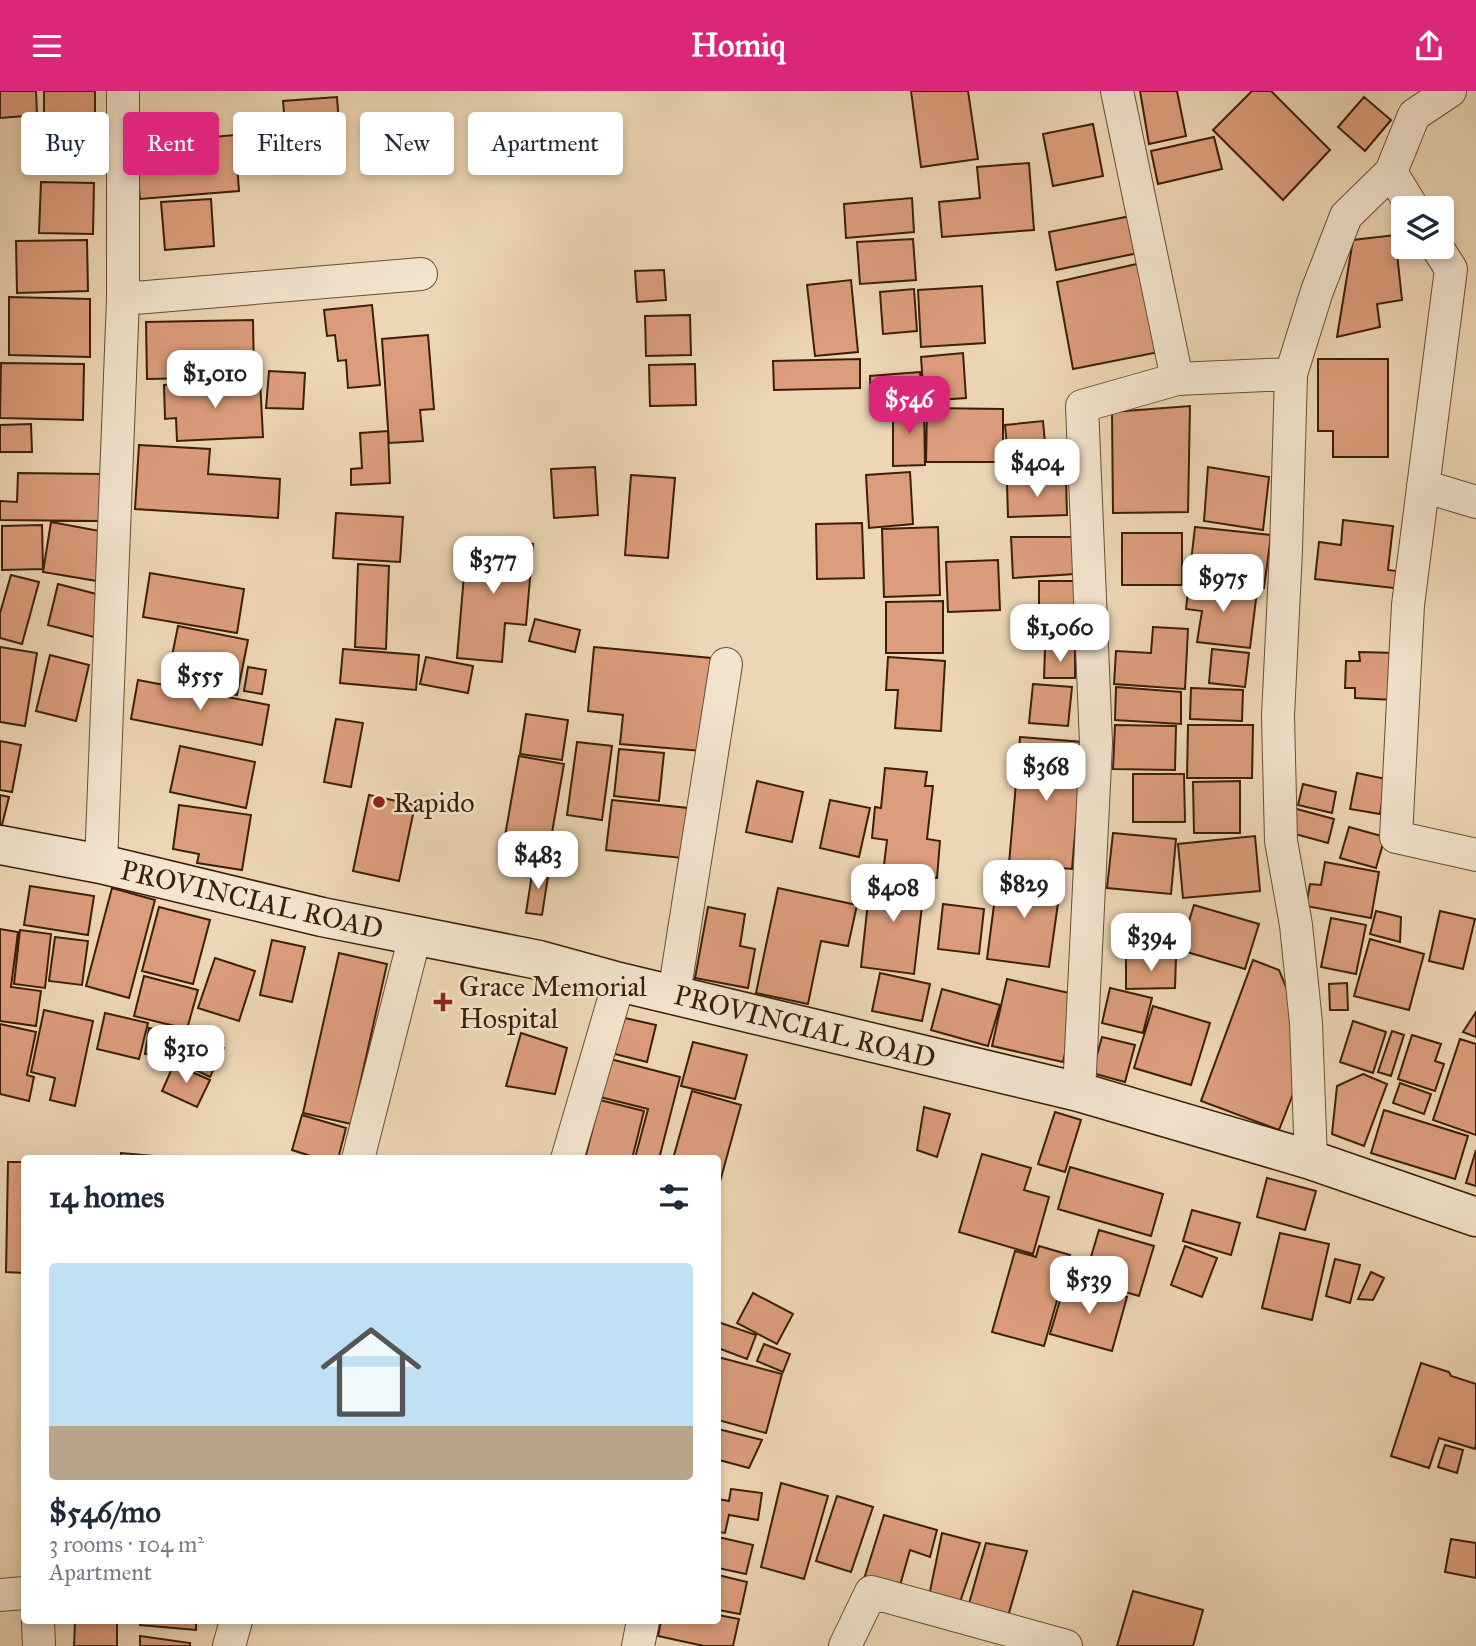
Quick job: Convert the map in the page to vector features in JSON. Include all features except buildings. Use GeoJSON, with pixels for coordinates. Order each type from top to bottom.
{"type":"FeatureCollection","features":[{"type":"Feature","properties":{"kind":"main road","name":"PROVINCIAL ROAD"},"geometry":{"type":"LineString","coordinates":[[0,845],[101,864],[322,916],[539,960],[619,982],[1079,1092],[1311,1160],[1476,1217]]}},
{"type":"Feature","properties":{"kind":"street"},"geometry":{"type":"LineString","coordinates":[[101,864],[123,299],[123,91]]}},
{"type":"Feature","properties":{"kind":"street"},"geometry":{"type":"LineString","coordinates":[[1117,91],[1177,379]]}},
{"type":"Feature","properties":{"kind":"street"},"geometry":{"type":"LineString","coordinates":[[1311,1160],[1306,1023],[1296,925],[1281,841],[1278,716],[1291,374],[1317,291],[1346,216],[1391,172],[1413,115],[1450,91]]}},
{"type":"Feature","properties":{"kind":"street"},"geometry":{"type":"LineString","coordinates":[[1391,172],[1406,196]]}},
{"type":"Feature","properties":{"kind":"street"},"geometry":{"type":"LineString","coordinates":[[1454,262],[1408,605],[1396,837],[1476,855]]}},
{"type":"Feature","properties":{"kind":"street"},"geometry":{"type":"LineString","coordinates":[[123,299],[421,274]]}},
{"type":"Feature","properties":{"kind":"street"},"geometry":{"type":"LineString","coordinates":[[1079,1092],[1096,743],[1082,405],[1177,379],[1291,374]]}},
{"type":"Feature","properties":{"kind":"street"},"geometry":{"type":"LineString","coordinates":[[1423,486],[1476,502]]}},
{"type":"Feature","properties":{"kind":"street"},"geometry":{"type":"LineString","coordinates":[[674,994],[726,664]]}},
{"type":"Feature","properties":{"kind":"street"},"geometry":{"type":"LineString","coordinates":[[359,1155],[415,936]]}},
{"type":"Feature","properties":{"kind":"street"},"geometry":{"type":"LineString","coordinates":[[568,1155],[619,982]]}},
{"type":"Feature","properties":{"kind":"street"},"geometry":{"type":"LineString","coordinates":[[845,1646],[871,1592],[1066,1646]]}},
{"type":"Feature","properties":{"kind":"street"},"geometry":{"type":"LineString","coordinates":[[0,1595],[21,1593]]}},
{"type":"Feature","properties":{"kind":"street"},"geometry":{"type":"LineString","coordinates":[[38,1624],[39,1646]]}},
{"type":"Feature","properties":{"kind":"street"},"geometry":{"type":"LineString","coordinates":[[229,1646],[235,1624]]}},
{"type":"Feature","properties":{"kind":"street"},"geometry":{"type":"LineString","coordinates":[[638,1646],[642,1624]]}},
{"type":"Feature","properties":{"kind":"place","name":"Rapido"},"geometry":{"type":"Point","coordinates":[379,802]}},
{"type":"Feature","properties":{"kind":"place","name":"Grace Memorial Hospital"},"geometry":{"type":"Point","coordinates":[443,1002]}}]}
